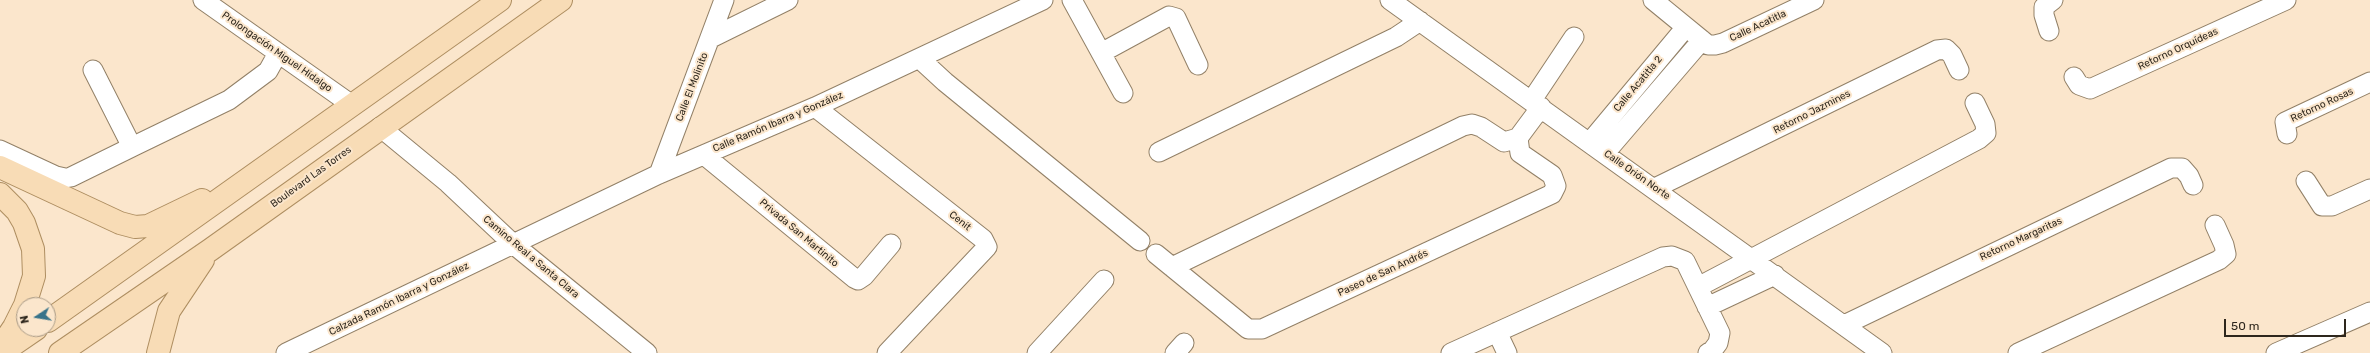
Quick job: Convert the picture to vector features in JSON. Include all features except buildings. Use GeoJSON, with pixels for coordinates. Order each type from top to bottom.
{"type":"FeatureCollection","features":[{"type":"Feature","properties":{"kind":"main road"},"geometry":{"type":"LineString","coordinates":[[56,315],[260,172],[500,0]]}},
{"type":"Feature","properties":{"kind":"main road","name":"Boulevard Las Torres"},"geometry":{"type":"LineString","coordinates":[[60,353],[210,250],[380,127],[561,0]]}},
{"type":"Feature","properties":{"kind":"main road"},"geometry":{"type":"LineString","coordinates":[[0,167],[120,223],[135,227],[148,226],[260,172]]}},
{"type":"Feature","properties":{"kind":"main road"},"geometry":{"type":"LineString","coordinates":[[0,194],[17,211],[24,223],[33,249],[34,276],[27,297]]}},
{"type":"Feature","properties":{"kind":"main road"},"geometry":{"type":"LineString","coordinates":[[158,353],[168,311],[210,250]]}},
{"type":"Feature","properties":{"kind":"main road"},"geometry":{"type":"LineString","coordinates":[[0,348],[16,323]]}},
{"type":"Feature","properties":{"kind":"main road"},"geometry":{"type":"LineString","coordinates":[[2,353],[25,337]]}},
{"type":"Feature","properties":{"kind":"street","name":"Prolongación Miguel Hidalgo"},"geometry":{"type":"LineString","coordinates":[[203,0],[352,105]]}},
{"type":"Feature","properties":{"kind":"street"},"geometry":{"type":"LineString","coordinates":[[711,38],[788,0]]}},
{"type":"Feature","properties":{"kind":"street","name":"Calle Ramón Ibarra y González"},"geometry":{"type":"LineString","coordinates":[[513,244],[659,174],[815,107],[1043,0]]}},
{"type":"Feature","properties":{"kind":"street"},"geometry":{"type":"LineString","coordinates":[[1072,0],[1123,93]]}},
{"type":"Feature","properties":{"kind":"street","name":"Calle Orión Norte"},"geometry":{"type":"LineString","coordinates":[[1390,0],[1754,259],[1882,353]]}},
{"type":"Feature","properties":{"kind":"street"},"geometry":{"type":"LineString","coordinates":[[1653,0],[1702,40]]}},
{"type":"Feature","properties":{"kind":"street","name":"Calle Acatitla"},"geometry":{"type":"LineString","coordinates":[[1702,40],[1708,45],[1723,43],[1814,0]]}},
{"type":"Feature","properties":{"kind":"street"},"geometry":{"type":"LineString","coordinates":[[2049,31],[2044,14],[2044,7],[2054,0]]}},
{"type":"Feature","properties":{"kind":"street","name":"Retorno Orquídeas"},"geometry":{"type":"LineString","coordinates":[[2074,77],[2079,85],[2090,89],[2286,0]]}},
{"type":"Feature","properties":{"kind":"street","name":"Calle El Molinito"},"geometry":{"type":"LineString","coordinates":[[659,174],[711,38],[720,2]]}},
{"type":"Feature","properties":{"kind":"street"},"geometry":{"type":"LineString","coordinates":[[1101,53],[1169,16],[1176,18],[1198,66]]}},
{"type":"Feature","properties":{"kind":"street"},"geometry":{"type":"LineString","coordinates":[[1159,152],[1396,37],[1420,21]]}},
{"type":"Feature","properties":{"kind":"street","name":"Calle Acatitla 2"},"geometry":{"type":"LineString","coordinates":[[1590,142],[1686,27]]}},
{"type":"Feature","properties":{"kind":"street"},"geometry":{"type":"LineString","coordinates":[[1514,145],[1574,37]]}},
{"type":"Feature","properties":{"kind":"street","name":"Calle Acatitla 2"},"geometry":{"type":"LineString","coordinates":[[1605,153],[1702,40]]}},
{"type":"Feature","properties":{"kind":"street","name":"Retorno Jazmines"},"geometry":{"type":"LineString","coordinates":[[1655,188],[1937,50],[1946,49],[1952,55],[1958,70]]}},
{"type":"Feature","properties":{"kind":"street"},"geometry":{"type":"LineString","coordinates":[[0,150],[56,176],[65,178],[71,177],[229,100],[268,71],[278,53]]}},
{"type":"Feature","properties":{"kind":"street"},"geometry":{"type":"LineString","coordinates":[[920,59],[945,82],[1140,241]]}},
{"type":"Feature","properties":{"kind":"street"},"geometry":{"type":"LineString","coordinates":[[93,70],[132,147]]}},
{"type":"Feature","properties":{"kind":"street","name":"Retorno Rosas"},"geometry":{"type":"LineString","coordinates":[[2288,134],[2285,122],[2370,82]]}},
{"type":"Feature","properties":{"kind":"street"},"geometry":{"type":"LineString","coordinates":[[1698,287],[1754,259],[1979,139],[1986,133],[1985,124],[1975,103]]}},
{"type":"Feature","properties":{"kind":"street","name":"Cenit"},"geometry":{"type":"LineString","coordinates":[[815,107],[983,239],[988,247],[887,353]]}},
{"type":"Feature","properties":{"kind":"street","name":"Paseo de San Andrés"},"geometry":{"type":"LineString","coordinates":[[1156,254],[1172,267],[1248,328],[1262,329],[1552,194],[1556,186],[1552,175],[1514,145],[1481,127],[1472,124],[1463,126],[1172,267]]}},
{"type":"Feature","properties":{"kind":"street","name":"Camino Real a Santa Clara"},"geometry":{"type":"LineString","coordinates":[[380,127],[448,183],[513,244],[647,353]]}},
{"type":"Feature","properties":{"kind":"street","name":"Privada San Martinito"},"geometry":{"type":"LineString","coordinates":[[704,155],[858,280],[864,276],[890,244]]}},
{"type":"Feature","properties":{"kind":"street","name":"Retorno Margaritas"},"geometry":{"type":"LineString","coordinates":[[1844,325],[2171,168],[2182,168],[2189,176],[2193,185]]}},
{"type":"Feature","properties":{"kind":"street"},"geometry":{"type":"LineString","coordinates":[[2306,181],[2322,206],[2332,206],[2370,190]]}},
{"type":"Feature","properties":{"kind":"street"},"geometry":{"type":"LineString","coordinates":[[2018,353],[2219,260],[2226,254],[2224,245],[2215,225]]}},
{"type":"Feature","properties":{"kind":"street","name":"Calzada Ramón Ibarra y González"},"geometry":{"type":"LineString","coordinates":[[286,353],[513,244]]}},
{"type":"Feature","properties":{"kind":"street"},"geometry":{"type":"LineString","coordinates":[[1451,353],[1663,257],[1672,256],[1685,261],[1720,333],[1718,343],[1712,351],[1708,353]]}},
{"type":"Feature","properties":{"kind":"street"},"geometry":{"type":"LineString","coordinates":[[1707,307],[1775,275]]}},
{"type":"Feature","properties":{"kind":"street"},"geometry":{"type":"LineString","coordinates":[[1037,353],[1104,280]]}},
{"type":"Feature","properties":{"kind":"street"},"geometry":{"type":"LineString","coordinates":[[2276,353],[2370,312]]}},
{"type":"Feature","properties":{"kind":"street"},"geometry":{"type":"LineString","coordinates":[[1497,332],[1507,353]]}}]}
